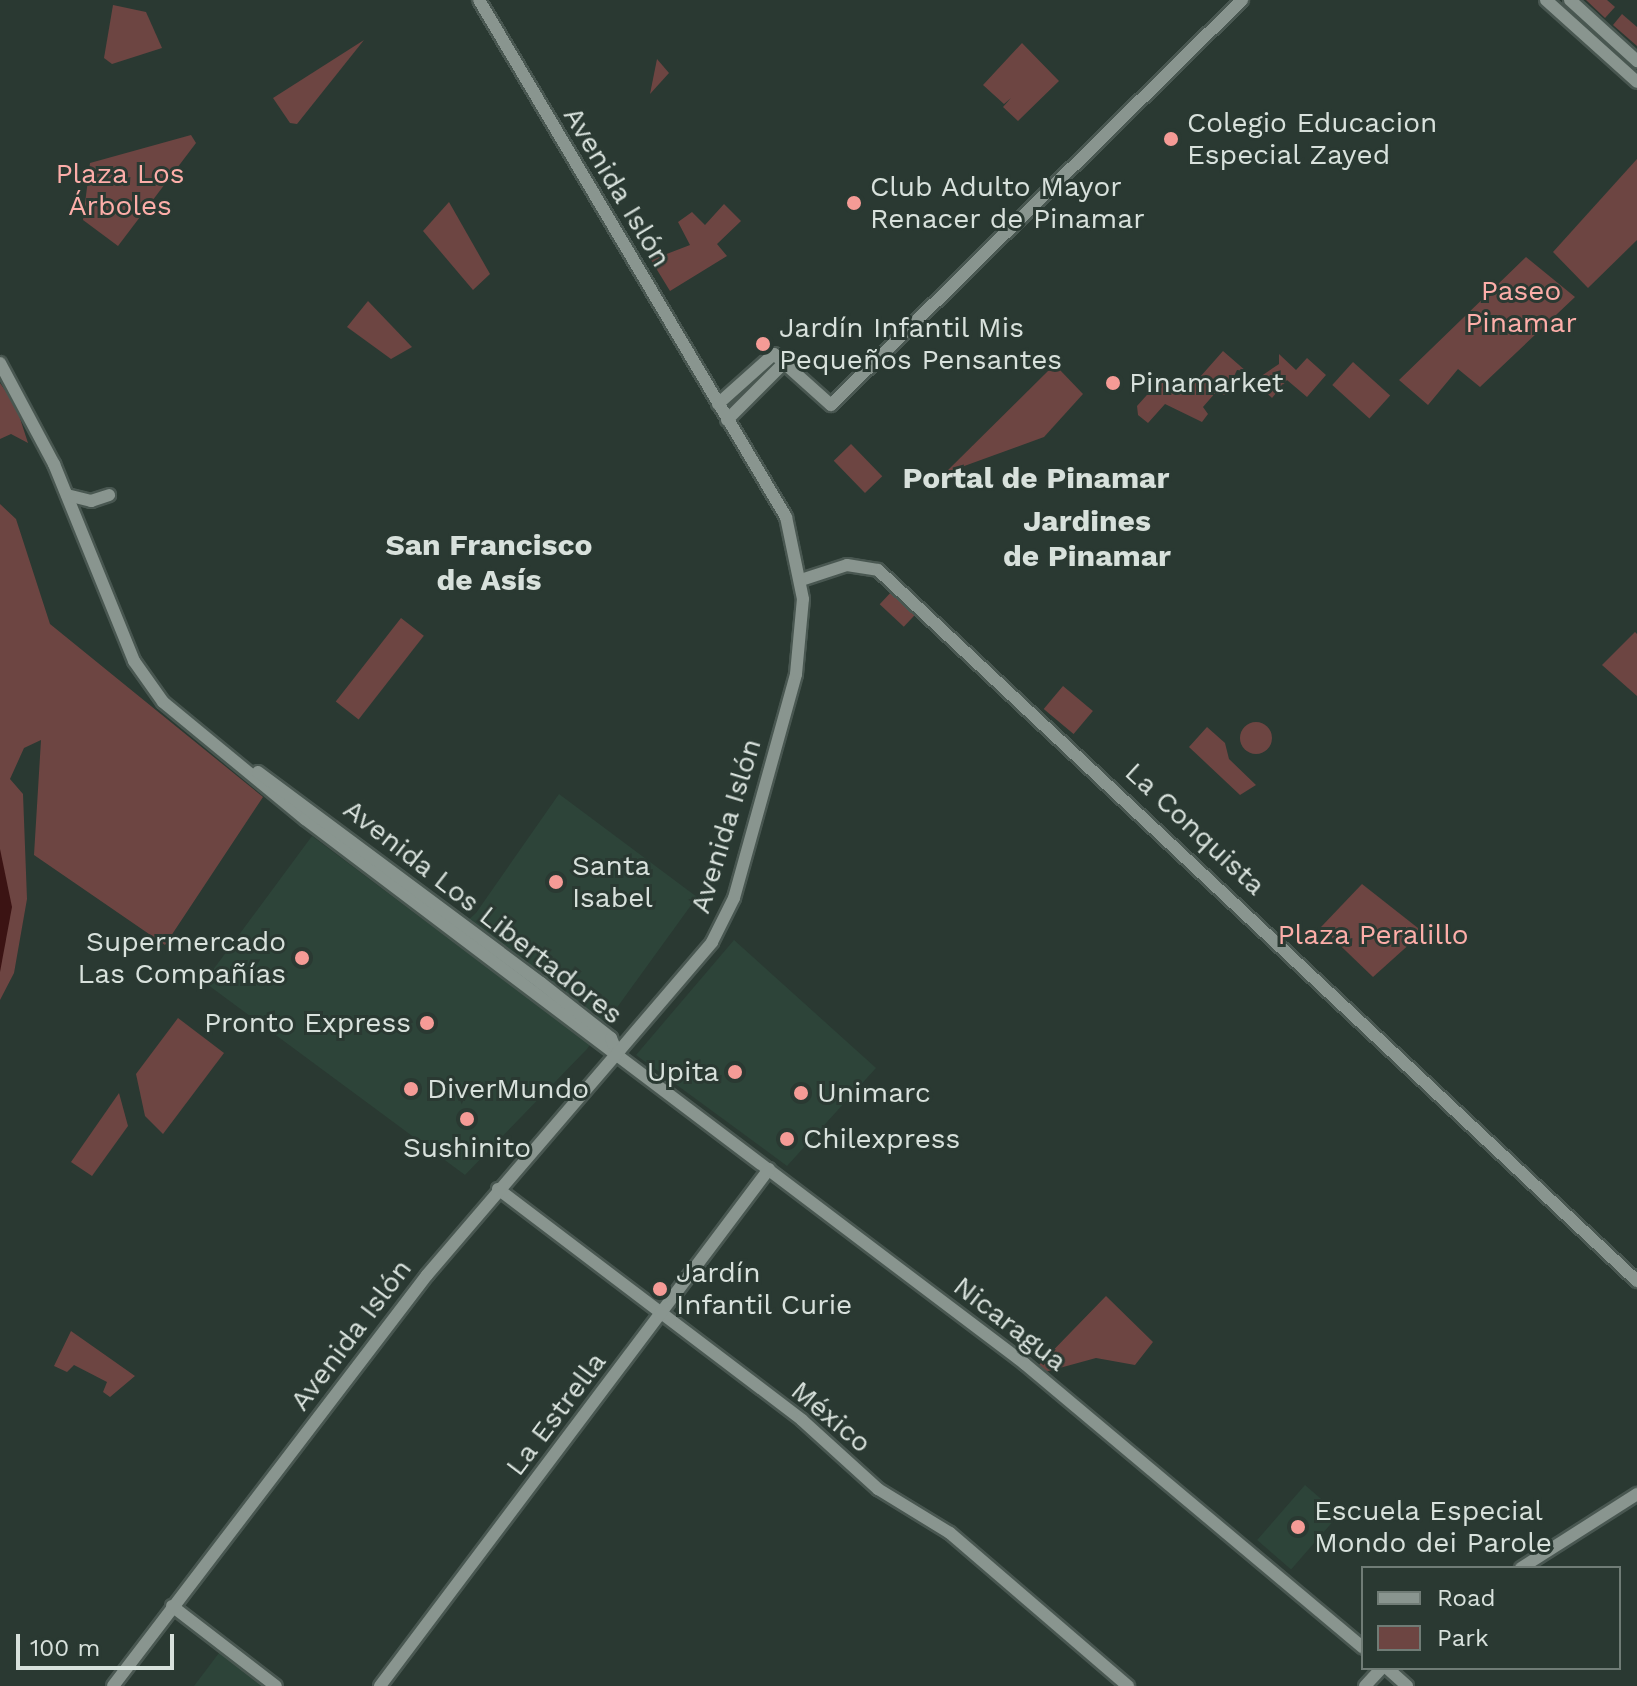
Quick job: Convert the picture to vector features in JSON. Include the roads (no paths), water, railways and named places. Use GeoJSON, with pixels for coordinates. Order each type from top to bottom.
{"type":"FeatureCollection","features":[{"type":"Feature","properties":{"kind":"main road","name":"Avenida Islón"},"geometry":{"type":"LineString","coordinates":[[113,1686],[498,1189],[617,1052],[678,988],[730,908],[796,674],[801,580],[786,517],[479,0]]}},
{"type":"Feature","properties":{"kind":"main road"},"geometry":{"type":"LineString","coordinates":[[718,404],[770,355],[786,361],[831,405],[1242,0]]}},
{"type":"Feature","properties":{"kind":"main road"},"geometry":{"type":"LineString","coordinates":[[1546,0],[1637,82]]}},
{"type":"Feature","properties":{"kind":"main road"},"geometry":{"type":"LineString","coordinates":[[1570,0],[1637,61]]}},
{"type":"Feature","properties":{"kind":"main road"},"geometry":{"type":"LineString","coordinates":[[727,420],[786,361]]}},
{"type":"Feature","properties":{"kind":"main road","name":"Avenida Los Libertadores"},"geometry":{"type":"LineString","coordinates":[[0,363],[67,495],[142,677],[238,761],[541,983],[611,1038],[617,1052]]}},
{"type":"Feature","properties":{"kind":"main road"},"geometry":{"type":"LineString","coordinates":[[67,495],[91,501],[109,495]]}},
{"type":"Feature","properties":{"kind":"main road","name":"La Conquista"},"geometry":{"type":"LineString","coordinates":[[801,580],[847,565],[878,570],[1100,773],[1637,1281]]}},
{"type":"Feature","properties":{"kind":"main road","name":"Nicaragua"},"geometry":{"type":"LineString","coordinates":[[617,1052],[1025,1364],[1361,1646]]}},
{"type":"Feature","properties":{"kind":"main road","name":"La Estrella"},"geometry":{"type":"LineString","coordinates":[[380,1686],[769,1169]]}},
{"type":"Feature","properties":{"kind":"main road","name":"México"},"geometry":{"type":"LineString","coordinates":[[498,1189],[802,1420],[878,1489],[950,1533],[1128,1686]]}},
{"type":"Feature","properties":{"kind":"main road"},"geometry":{"type":"LineString","coordinates":[[1524,1566],[1637,1494]]}},
{"type":"Feature","properties":{"kind":"main road"},"geometry":{"type":"LineString","coordinates":[[172,1606],[276,1686]]}},
{"type":"Feature","properties":{"kind":"main road"},"geometry":{"type":"LineString","coordinates":[[1365,1686],[1382,1670]]}},
{"type":"Feature","properties":{"kind":"main road"},"geometry":{"type":"LineString","coordinates":[[1387,1670],[1407,1686]]}},
{"type":"Feature","properties":{"kind":"place","name":"Colegio Educacion Especial Zayed"},"geometry":{"type":"Point","coordinates":[1171,139]}},
{"type":"Feature","properties":{"kind":"place","name":"Club Adulto Mayor Renacer de Pinamar"},"geometry":{"type":"Point","coordinates":[854,203]}},
{"type":"Feature","properties":{"kind":"place","name":"Jardín Infantil Mis Pequeños Pensantes"},"geometry":{"type":"Point","coordinates":[763,344]}},
{"type":"Feature","properties":{"kind":"place","name":"Pinamarket"},"geometry":{"type":"Point","coordinates":[1113,383]}},
{"type":"Feature","properties":{"kind":"place","name":"Santa Isabel"},"geometry":{"type":"Point","coordinates":[556,882]}},
{"type":"Feature","properties":{"kind":"place","name":"Supermercado Las Compañías"},"geometry":{"type":"Point","coordinates":[302,958]}},
{"type":"Feature","properties":{"kind":"place","name":"Pronto Express"},"geometry":{"type":"Point","coordinates":[427,1023]}},
{"type":"Feature","properties":{"kind":"place","name":"Upita"},"geometry":{"type":"Point","coordinates":[735,1072]}},
{"type":"Feature","properties":{"kind":"place","name":"DiverMundo"},"geometry":{"type":"Point","coordinates":[411,1089]}},
{"type":"Feature","properties":{"kind":"place","name":"Unimarc"},"geometry":{"type":"Point","coordinates":[801,1093]}},
{"type":"Feature","properties":{"kind":"place","name":"Sushinito"},"geometry":{"type":"Point","coordinates":[467,1119]}},
{"type":"Feature","properties":{"kind":"place","name":"Chilexpress"},"geometry":{"type":"Point","coordinates":[787,1139]}},
{"type":"Feature","properties":{"kind":"place","name":"Jardín Infantil Curie"},"geometry":{"type":"Point","coordinates":[660,1289]}},
{"type":"Feature","properties":{"kind":"place","name":"Escuela Especial Mondo dei Parole"},"geometry":{"type":"Point","coordinates":[1298,1527]}},
{"type":"Feature","properties":{"kind":"district","name":"Portal de Pinamar"},"geometry":{"type":"Point","coordinates":[1036,478]}},
{"type":"Feature","properties":{"kind":"district","name":"Jardines de Pinamar"},"geometry":{"type":"Point","coordinates":[1087,538]}},
{"type":"Feature","properties":{"kind":"district","name":"San Francisco de Asís"},"geometry":{"type":"Point","coordinates":[489,562]}},
{"type":"Feature","properties":{"kind":"park label","name":"Plaza Los Árboles"},"geometry":{"type":"Point","coordinates":[120,190]}},
{"type":"Feature","properties":{"kind":"park label","name":"Paseo Pinamar"},"geometry":{"type":"Point","coordinates":[1521,307]}},
{"type":"Feature","properties":{"kind":"park label","name":"Plaza Peralillo"},"geometry":{"type":"Point","coordinates":[1373,935]}}]}
